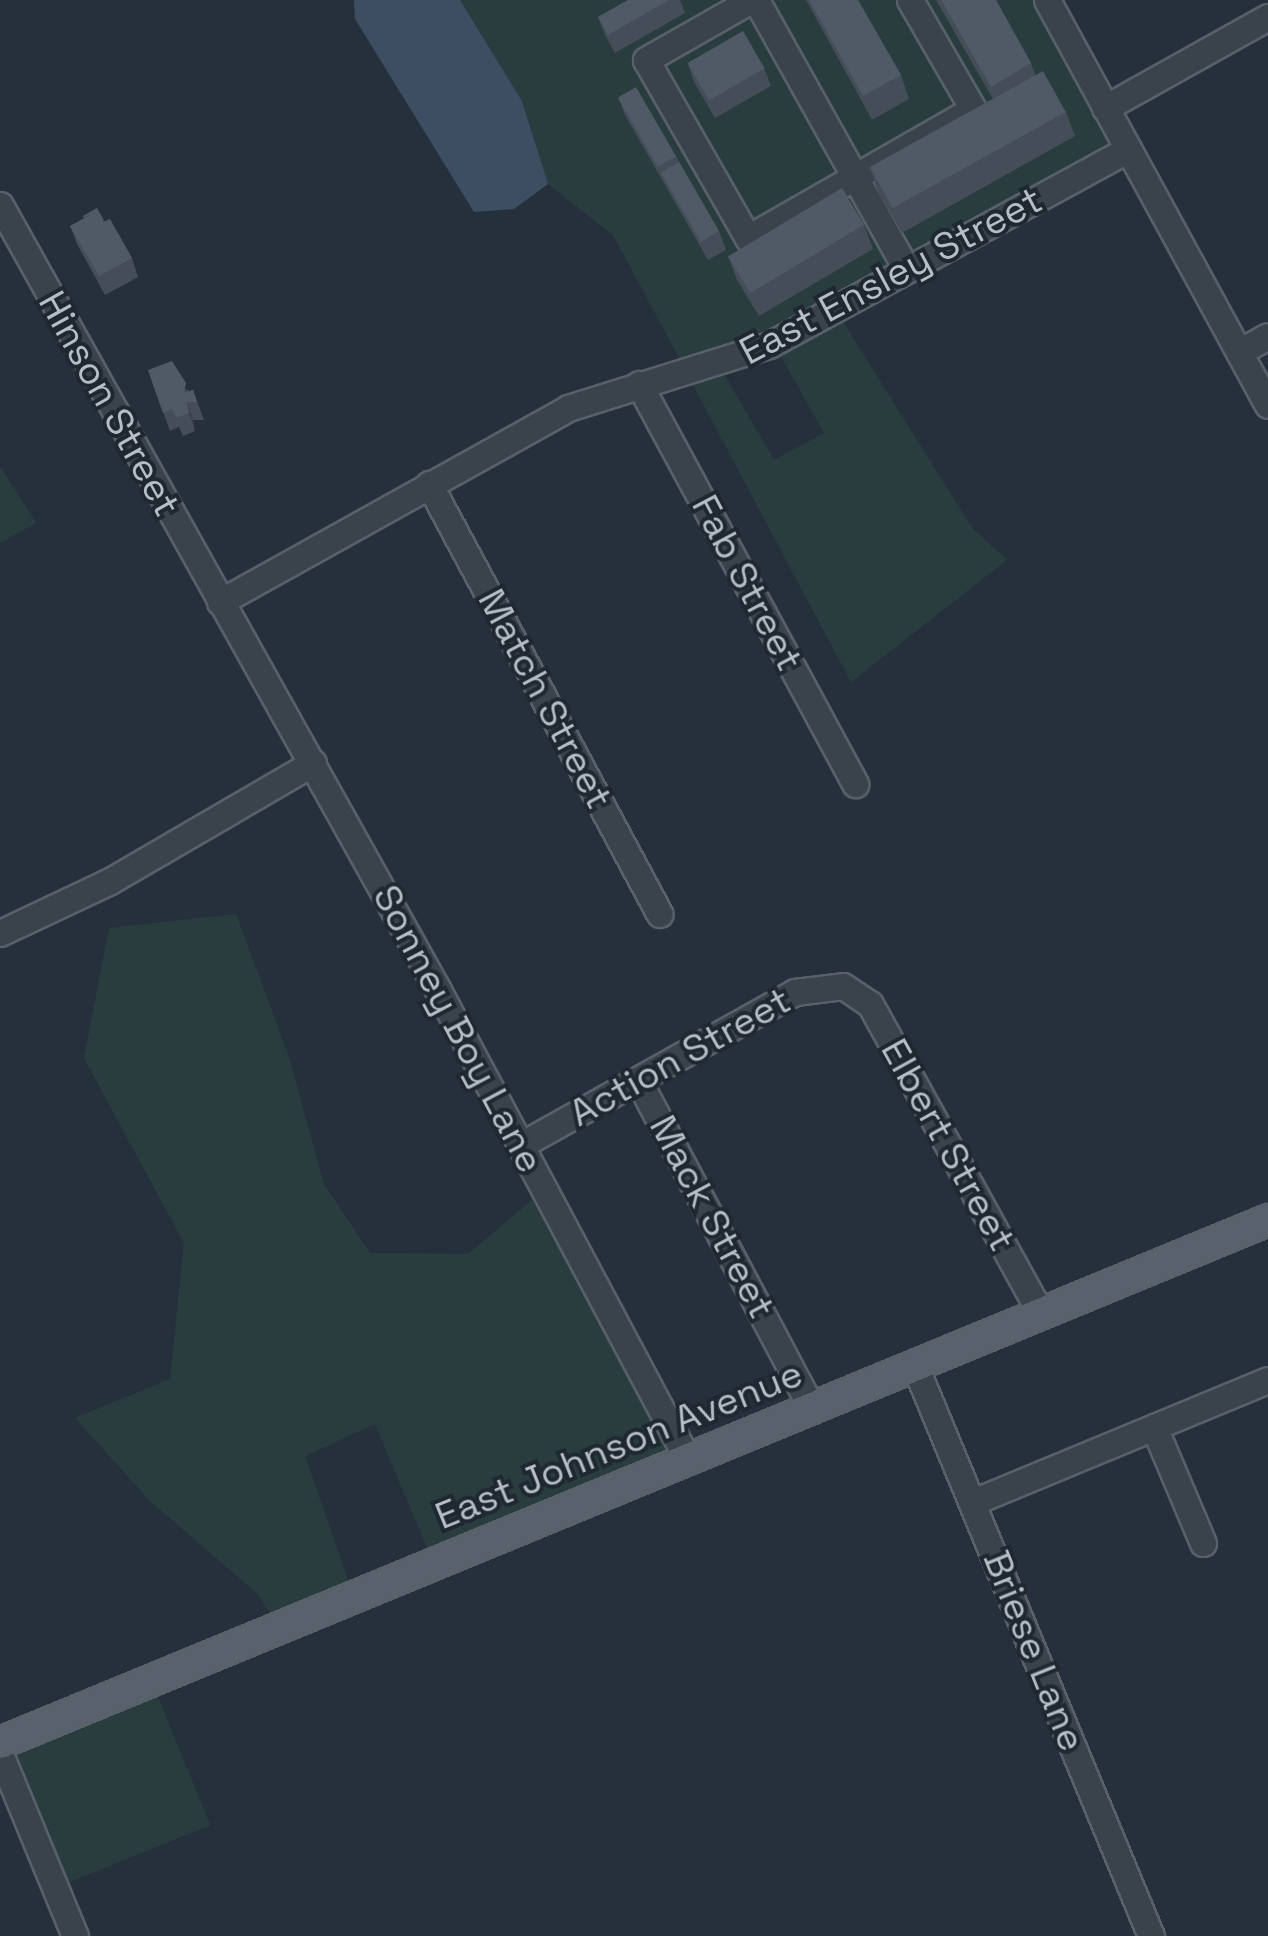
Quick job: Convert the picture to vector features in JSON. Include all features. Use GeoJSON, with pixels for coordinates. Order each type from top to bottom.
{"type":"FeatureCollection","features":[{"type":"Feature","properties":{"kind":"main road","name":"East Johnson Avenue"},"geometry":{"type":"LineString","coordinates":[[0,1742],[1268,1220]]}},
{"type":"Feature","properties":{"kind":"street"},"geometry":{"type":"LineString","coordinates":[[907,270],[855,177],[754,0],[646,60],[748,238],[855,177],[974,109],[910,0]]}},
{"type":"Feature","properties":{"kind":"street"},"geometry":{"type":"LineString","coordinates":[[1047,0],[1268,405]]}},
{"type":"Feature","properties":{"kind":"street"},"geometry":{"type":"LineString","coordinates":[[1106,108],[1268,16]]}},
{"type":"Feature","properties":{"kind":"street","name":"East Ensley Street"},"geometry":{"type":"LineString","coordinates":[[220,602],[568,408],[744,356],[1128,149]]}},
{"type":"Feature","properties":{"kind":"street","name":"Hinson Street"},"geometry":{"type":"LineString","coordinates":[[0,205],[220,602]]}},
{"type":"Feature","properties":{"kind":"street"},"geometry":{"type":"LineString","coordinates":[[1240,352],[1268,336]]}},
{"type":"Feature","properties":{"kind":"street","name":"Fab Street"},"geometry":{"type":"LineString","coordinates":[[639,384],[855,784]]}},
{"type":"Feature","properties":{"kind":"street","name":"Match Street"},"geometry":{"type":"LineString","coordinates":[[429,484],[660,914]]}},
{"type":"Feature","properties":{"kind":"street","name":"Sonney Boy Lane"},"geometry":{"type":"LineString","coordinates":[[220,602],[313,763],[688,1460]]}},
{"type":"Feature","properties":{"kind":"street"},"geometry":{"type":"LineString","coordinates":[[0,932],[110,880],[313,763]]}},
{"type":"Feature","properties":{"kind":"street","name":"Action Street"},"geometry":{"type":"LineString","coordinates":[[521,1145],[795,992],[843,986]]}},
{"type":"Feature","properties":{"kind":"street","name":"Elbert Street"},"geometry":{"type":"LineString","coordinates":[[843,986],[870,1004],[1041,1314]]}},
{"type":"Feature","properties":{"kind":"street","name":"Mack Street"},"geometry":{"type":"LineString","coordinates":[[638,1080],[812,1408]]}},
{"type":"Feature","properties":{"kind":"street","name":"Briese Lane"},"geometry":{"type":"LineString","coordinates":[[916,1366],[1151,1936]]}},
{"type":"Feature","properties":{"kind":"street"},"geometry":{"type":"LineString","coordinates":[[972,1502],[1268,1380]]}},
{"type":"Feature","properties":{"kind":"street"},"geometry":{"type":"LineString","coordinates":[[1154,1427],[1203,1543]]}},
{"type":"Feature","properties":{"kind":"street"},"geometry":{"type":"LineString","coordinates":[[0,1754],[75,1936]]}},
{"type":"Feature","properties":{"kind":"green space"},"geometry":{"type":"Polygon","coordinates":[[[460,0],[1035,0],[1116,145],[765,337],[683,365],[613,235],[548,184],[522,101],[460,0]]]}},
{"type":"Feature","properties":{"kind":"green space"},"geometry":{"type":"Polygon","coordinates":[[[840,317],[972,528],[1007,560],[851,682],[692,383],[724,374],[774,460],[824,433],[778,351],[840,317]]]}},
{"type":"Feature","properties":{"kind":"green space"},"geometry":{"type":"Polygon","coordinates":[[[0,466],[36,523],[0,543],[0,466]]]}},
{"type":"Feature","properties":{"kind":"green space"},"geometry":{"type":"Polygon","coordinates":[[[236,914],[288,1054],[324,1184],[370,1253],[468,1254],[532,1200],[673,1455],[430,1555],[375,1424],[305,1456],[351,1588],[274,1619],[257,1593],[151,1502],[75,1418],[170,1379],[184,1243],[84,1058],[109,928],[236,914]]]}},
{"type":"Feature","properties":{"kind":"green space"},"geometry":{"type":"Polygon","coordinates":[[[155,1689],[210,1825],[62,1885],[7,1749],[155,1689]]]}},
{"type":"Feature","properties":{"kind":"water"},"geometry":{"type":"Polygon","coordinates":[[[354,0],[460,0],[522,101],[548,184],[514,209],[474,212],[355,19],[354,0]]]}},
{"type":"Feature","properties":{"kind":"building"},"geometry":{"type":"Polygon","coordinates":[[[628,0],[669,0],[608,35],[598,17],[628,0]]]}},
{"type":"Feature","properties":{"kind":"building"},"geometry":{"type":"Polygon","coordinates":[[[809,0],[858,0],[901,75],[863,96],[809,0]]]}},
{"type":"Feature","properties":{"kind":"building"},"geometry":{"type":"Polygon","coordinates":[[[941,0],[996,0],[1031,63],[991,87],[941,0]]]}},
{"type":"Feature","properties":{"kind":"building"},"geometry":{"type":"Polygon","coordinates":[[[743,31],[764,68],[709,100],[688,63],[743,31]]]}},
{"type":"Feature","properties":{"kind":"building"},"geometry":{"type":"Polygon","coordinates":[[[1043,71],[1066,112],[893,208],[870,167],[1043,71]]]}},
{"type":"Feature","properties":{"kind":"building"},"geometry":{"type":"Polygon","coordinates":[[[636,87],[676,156],[658,167],[618,98],[636,87]]]}},
{"type":"Feature","properties":{"kind":"building"},"geometry":{"type":"Polygon","coordinates":[[[679,162],[719,231],[701,242],[661,172],[679,162]]]}},
{"type":"Feature","properties":{"kind":"building"},"geometry":{"type":"Polygon","coordinates":[[[842,188],[864,225],[750,293],[728,257],[842,188]]]}},
{"type":"Feature","properties":{"kind":"building"},"geometry":{"type":"Polygon","coordinates":[[[97,211],[103,222],[110,219],[132,258],[99,276],[70,226],[97,211]]]}},
{"type":"Feature","properties":{"kind":"building"},"geometry":{"type":"Polygon","coordinates":[[[172,361],[186,383],[184,393],[193,390],[197,402],[187,402],[189,413],[176,418],[172,409],[163,413],[148,370],[172,361]]]}}]}
